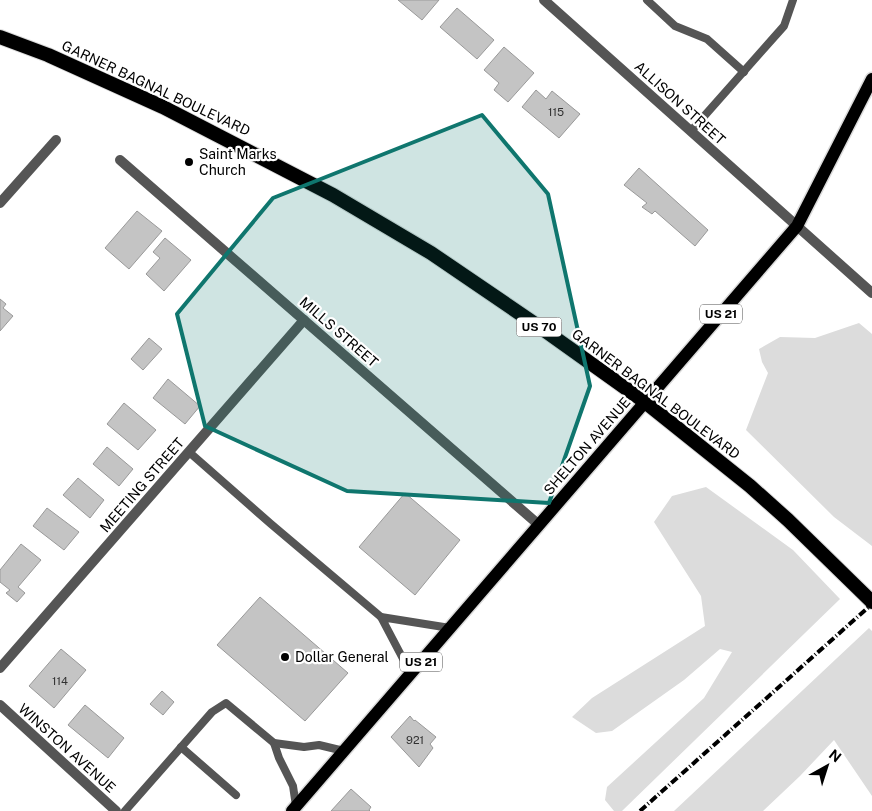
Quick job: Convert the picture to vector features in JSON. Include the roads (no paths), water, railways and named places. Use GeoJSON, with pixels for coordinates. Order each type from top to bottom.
{"type":"FeatureCollection","features":[{"type":"Feature","properties":{"kind":"highway","name":"GARNER BAGNAL BOULEVARD"},"geometry":{"type":"LineString","coordinates":[[0,37],[48,55],[163,107],[334,195],[431,253],[645,402],[750,486],[788,520],[872,602]]}},
{"type":"Feature","properties":{"kind":"main road","name":"SHELTON AVENUE"},"geometry":{"type":"LineString","coordinates":[[294,808],[797,226],[872,79]]}},
{"type":"Feature","properties":{"kind":"street","name":"ALLISON STREET"},"geometry":{"type":"LineString","coordinates":[[544,0],[872,293]]}},
{"type":"Feature","properties":{"kind":"street"},"geometry":{"type":"LineString","coordinates":[[2,200],[56,140]]}},
{"type":"Feature","properties":{"kind":"street","name":"MILLS STREET"},"geometry":{"type":"LineString","coordinates":[[120,160],[539,525]]}},
{"type":"Feature","properties":{"kind":"street","name":"MEETING STREET"},"geometry":{"type":"LineString","coordinates":[[0,668],[304,320]]}},
{"type":"Feature","properties":{"kind":"street","name":"WINSTON AVENUE"},"geometry":{"type":"LineString","coordinates":[[0,705],[116,811]]}},
{"type":"Feature","properties":{"kind":"lane"},"geometry":{"type":"LineString","coordinates":[[647,0],[675,26],[707,39],[744,72]]}},
{"type":"Feature","properties":{"kind":"lane"},"geometry":{"type":"LineString","coordinates":[[691,131],[784,26],[793,0]]}},
{"type":"Feature","properties":{"kind":"lane"},"geometry":{"type":"LineString","coordinates":[[189,452],[381,617],[411,674]]}},
{"type":"Feature","properties":{"kind":"lane"},"geometry":{"type":"LineString","coordinates":[[381,617],[450,628]]}},
{"type":"Feature","properties":{"kind":"lane"},"geometry":{"type":"LineString","coordinates":[[125,811],[212,712],[226,703],[274,743],[293,786],[294,808]]}},
{"type":"Feature","properties":{"kind":"lane"},"geometry":{"type":"LineString","coordinates":[[274,743],[304,747],[319,745],[344,751]]}},
{"type":"Feature","properties":{"kind":"lane"},"geometry":{"type":"LineString","coordinates":[[181,747],[236,795]]}},
{"type":"Feature","properties":{"kind":"railway"},"geometry":{"type":"LineString","coordinates":[[640,811],[872,604]]}},
{"type":"Feature","properties":{"kind":"place","name":"Saint Marks Church"},"geometry":{"type":"Point","coordinates":[189,162]}},
{"type":"Feature","properties":{"kind":"place","name":"Dollar General"},"geometry":{"type":"Point","coordinates":[285,657]}}]}
